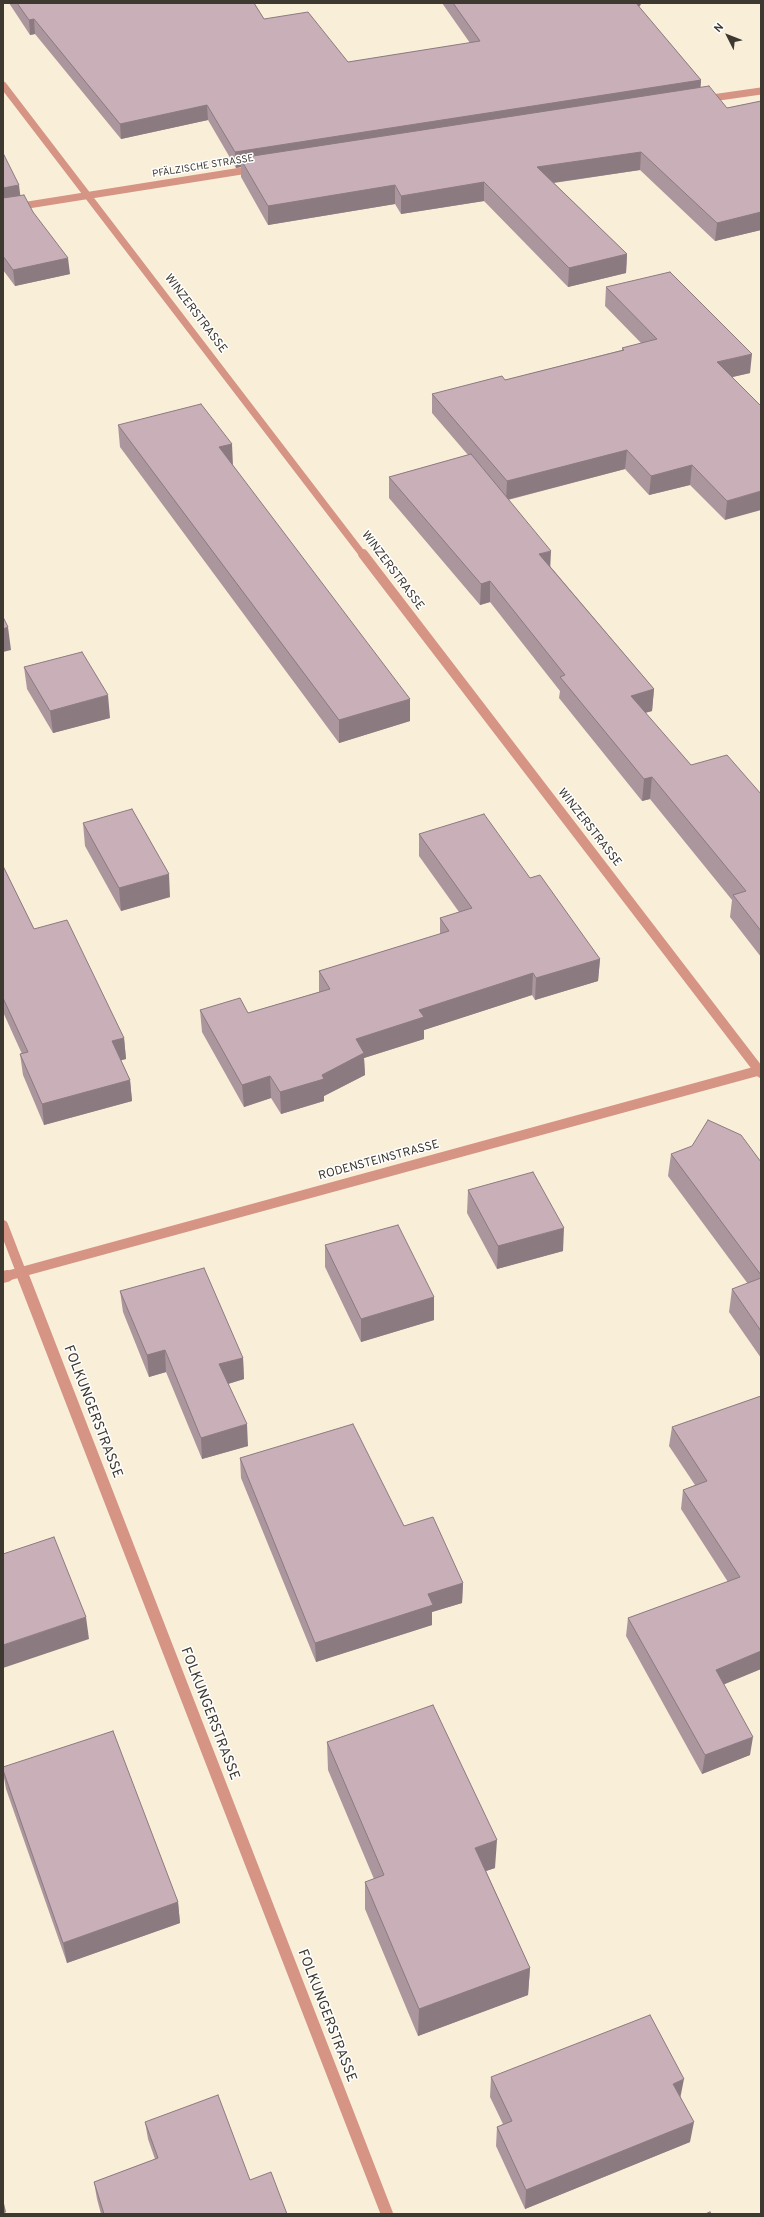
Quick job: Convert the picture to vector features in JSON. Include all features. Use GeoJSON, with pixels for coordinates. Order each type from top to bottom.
{"type":"FeatureCollection","features":[{"type":"Feature","properties":{"kind":"street","name":"WINZERSTRASSE"},"geometry":{"type":"LineString","coordinates":[[3,84],[760,1071]]}},
{"type":"Feature","properties":{"kind":"street"},"geometry":{"type":"LineString","coordinates":[[698,100],[761,91]]}},
{"type":"Feature","properties":{"kind":"street","name":"PFÄLZISCHE STRASSE"},"geometry":{"type":"LineString","coordinates":[[3,209],[260,168]]}},
{"type":"Feature","properties":{"kind":"street","name":"RODENSTEINSTRASSE"},"geometry":{"type":"LineString","coordinates":[[3,1277],[760,1071]]}},
{"type":"Feature","properties":{"kind":"street","name":"FOLKUNGERSTRASSE"},"geometry":{"type":"LineString","coordinates":[[3,1225],[387,2214]]}},
{"type":"Feature","properties":{"kind":"building"},"geometry":{"type":"Polygon","coordinates":[[[17,3],[254,3],[264,19],[308,12],[348,62],[480,41],[453,3],[636,3],[701,80],[235,152],[207,105],[120,124],[34,19],[29,20],[17,3]]]}},
{"type":"Feature","properties":{"kind":"building"},"geometry":{"type":"Polygon","coordinates":[[[709,86],[727,108],[761,101],[761,212],[717,223],[641,152],[537,167],[627,254],[569,268],[484,182],[401,196],[395,185],[268,206],[240,158],[709,86]]]}},
{"type":"Feature","properties":{"kind":"building"},"geometry":{"type":"Polygon","coordinates":[[[3,153],[19,185],[3,188],[3,153]]]}},
{"type":"Feature","properties":{"kind":"building"},"geometry":{"type":"Polygon","coordinates":[[[24,195],[33,212],[68,258],[13,270],[3,256],[3,198],[24,195]]]}},
{"type":"Feature","properties":{"kind":"building"},"geometry":{"type":"Polygon","coordinates":[[[670,272],[752,354],[717,362],[761,406],[761,491],[727,501],[692,465],[651,476],[627,450],[507,481],[432,394],[502,376],[505,380],[624,350],[622,348],[657,339],[606,287],[670,272]]]}},
{"type":"Feature","properties":{"kind":"building"},"geometry":{"type":"Polygon","coordinates":[[[201,404],[232,444],[219,447],[410,699],[339,720],[118,425],[201,404]]]}},
{"type":"Feature","properties":{"kind":"building"},"geometry":{"type":"Polygon","coordinates":[[[471,454],[551,551],[539,554],[654,689],[631,696],[691,765],[727,755],[761,794],[761,931],[733,895],[746,891],[652,777],[644,779],[560,677],[565,675],[490,581],[481,584],[389,477],[471,454]]]}},
{"type":"Feature","properties":{"kind":"building"},"geometry":{"type":"Polygon","coordinates":[[[3,617],[8,627],[3,629],[3,617]]]}},
{"type":"Feature","properties":{"kind":"building"},"geometry":{"type":"Polygon","coordinates":[[[82,652],[108,695],[50,711],[24,667],[82,652]]]}},
{"type":"Feature","properties":{"kind":"building"},"geometry":{"type":"Polygon","coordinates":[[[132,809],[169,874],[119,888],[83,823],[132,809]]]}},
{"type":"Feature","properties":{"kind":"building"},"geometry":{"type":"Polygon","coordinates":[[[484,814],[530,878],[540,875],[600,959],[536,978],[533,973],[419,1010],[424,1017],[356,1039],[364,1053],[322,1075],[324,1079],[280,1092],[270,1076],[242,1085],[200,1010],[240,998],[248,1013],[330,989],[319,971],[449,931],[440,918],[472,908],[419,834],[484,814]]]}},
{"type":"Feature","properties":{"kind":"building"},"geometry":{"type":"Polygon","coordinates":[[[3,866],[34,929],[67,920],[124,1038],[112,1041],[130,1080],[42,1104],[20,1054],[28,1052],[3,998],[3,866]]]}},
{"type":"Feature","properties":{"kind":"building"},"geometry":{"type":"Polygon","coordinates":[[[708,1120],[741,1135],[761,1162],[761,1275],[671,1154],[692,1146],[708,1120]]]}},
{"type":"Feature","properties":{"kind":"building"},"geometry":{"type":"Polygon","coordinates":[[[533,1172],[564,1228],[498,1246],[468,1190],[533,1172]]]}},
{"type":"Feature","properties":{"kind":"building"},"geometry":{"type":"Polygon","coordinates":[[[398,1225],[434,1297],[361,1319],[325,1245],[398,1225]]]}},
{"type":"Feature","properties":{"kind":"building"},"geometry":{"type":"Polygon","coordinates":[[[204,1268],[243,1358],[219,1364],[247,1424],[201,1438],[165,1350],[147,1355],[120,1291],[204,1268]]]}},
{"type":"Feature","properties":{"kind":"building"},"geometry":{"type":"Polygon","coordinates":[[[761,1278],[761,1331],[732,1289],[761,1278]]]}},
{"type":"Feature","properties":{"kind":"building"},"geometry":{"type":"Polygon","coordinates":[[[761,1396],[761,1651],[716,1670],[753,1737],[705,1755],[628,1618],[740,1577],[683,1490],[707,1481],[672,1427],[761,1396]]]}},
{"type":"Feature","properties":{"kind":"building"},"geometry":{"type":"Polygon","coordinates":[[[353,1424],[404,1526],[433,1517],[463,1583],[428,1594],[433,1605],[315,1643],[240,1458],[353,1424]]]}},
{"type":"Feature","properties":{"kind":"building"},"geometry":{"type":"Polygon","coordinates":[[[54,1537],[86,1617],[3,1645],[3,1554],[54,1537]]]}},
{"type":"Feature","properties":{"kind":"building"},"geometry":{"type":"Polygon","coordinates":[[[433,1705],[497,1840],[475,1848],[530,1968],[419,2009],[365,1882],[384,1875],[327,1742],[433,1705]]]}},
{"type":"Feature","properties":{"kind":"building"},"geometry":{"type":"Polygon","coordinates":[[[113,1731],[178,1902],[63,1943],[3,1767],[113,1731]]]}},
{"type":"Feature","properties":{"kind":"building"},"geometry":{"type":"Polygon","coordinates":[[[650,2015],[684,2079],[673,2084],[694,2122],[526,2190],[497,2127],[512,2121],[491,2077],[650,2015]]]}},
{"type":"Feature","properties":{"kind":"building"},"geometry":{"type":"Polygon","coordinates":[[[218,2095],[250,2180],[271,2172],[287,2214],[104,2214],[94,2182],[158,2158],[145,2122],[218,2095]]]}}]}
